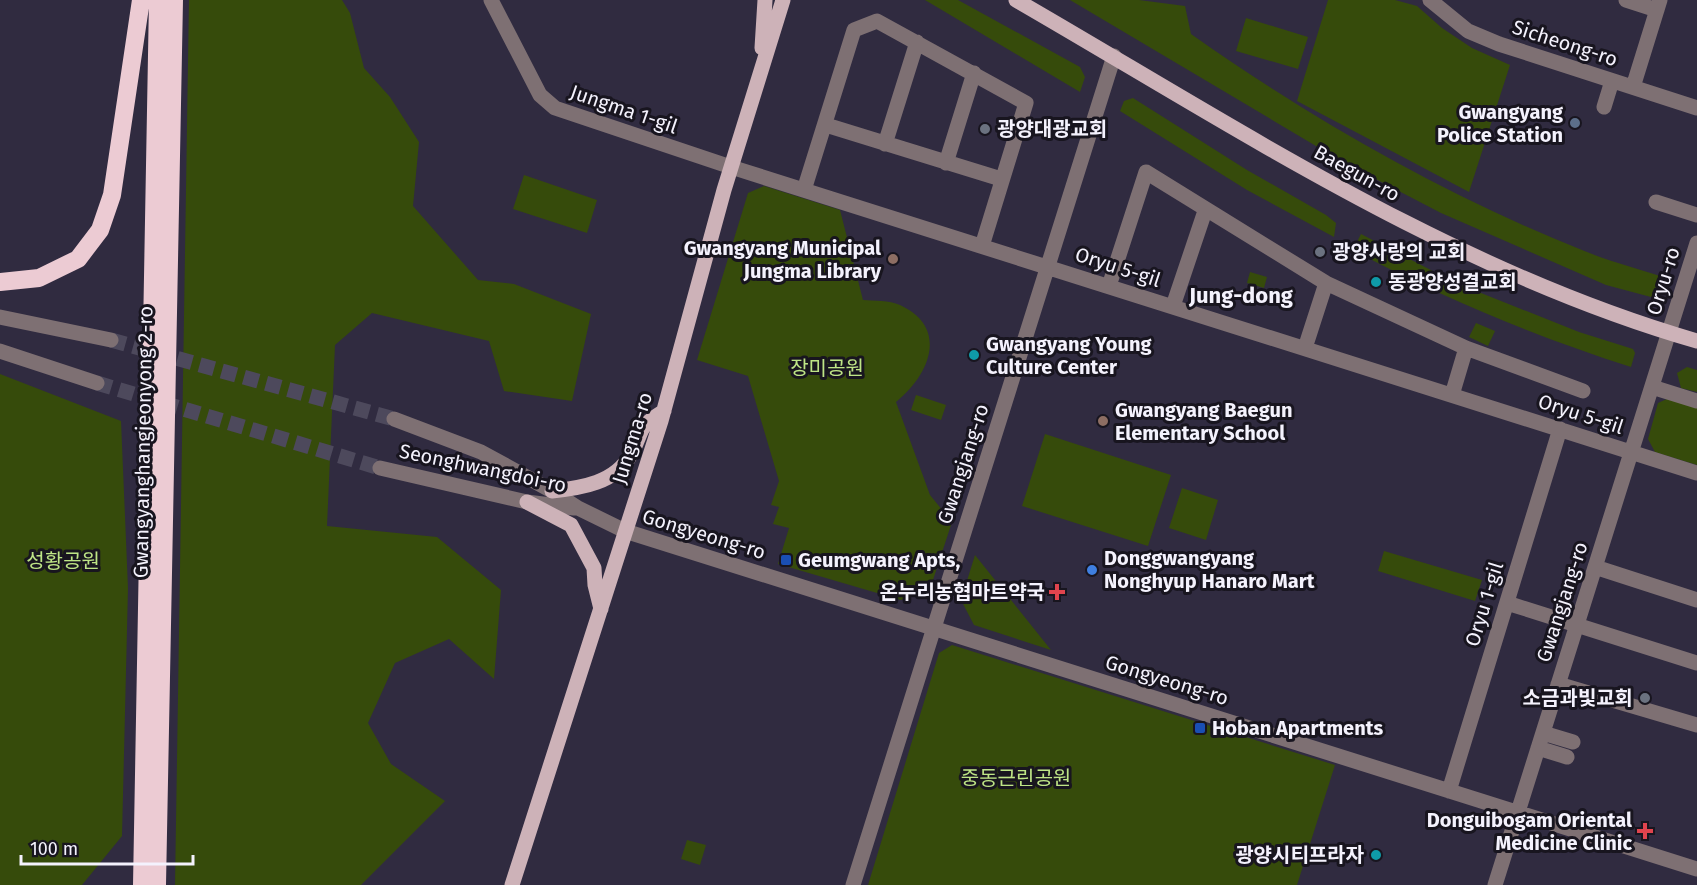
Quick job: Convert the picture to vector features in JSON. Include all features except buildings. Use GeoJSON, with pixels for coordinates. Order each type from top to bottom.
{"type":"FeatureCollection","features":[{"type":"Feature","properties":{"kind":"highway"},"geometry":{"type":"LineString","coordinates":[[0,282],[39,278],[78,259],[99,230],[112,195],[141,0]]}},
{"type":"Feature","properties":{"kind":"highway","name":"Gwangyanghangjeonyong 2-ro"},"geometry":{"type":"LineString","coordinates":[[142,885],[158,0]]}},
{"type":"Feature","properties":{"kind":"highway","name":"Gwangyanghangjeonyong 2-ro"},"geometry":{"type":"LineString","coordinates":[[157,885],[174,0]]}},
{"type":"Feature","properties":{"kind":"main road"},"geometry":{"type":"LineString","coordinates":[[761,72],[765,0]]}},
{"type":"Feature","properties":{"kind":"main road","name":"Jungma-ro"},"geometry":{"type":"LineString","coordinates":[[512,885],[664,411],[731,167],[783,0]]}},
{"type":"Feature","properties":{"kind":"main road","name":"Baegun-ro"},"geometry":{"type":"LineString","coordinates":[[1016,0],[1362,201],[1441,242],[1525,279],[1697,341]]}},
{"type":"Feature","properties":{"kind":"main road"},"geometry":{"type":"LineString","coordinates":[[552,491],[606,480],[630,456],[643,424],[664,411]]}},
{"type":"Feature","properties":{"kind":"main road"},"geometry":{"type":"LineString","coordinates":[[527,502],[571,525],[594,568],[600,609]]}},
{"type":"Feature","properties":{"kind":"street","name":"Jungma 1-gil"},"geometry":{"type":"LineString","coordinates":[[491,0],[540,95],[555,108],[731,167]]}},
{"type":"Feature","properties":{"kind":"street","name":"Sicheong-ro"},"geometry":{"type":"LineString","coordinates":[[1430,0],[1468,31],[1499,44],[1697,108]]}},
{"type":"Feature","properties":{"kind":"street"},"geometry":{"type":"LineString","coordinates":[[1626,0],[1659,5],[1634,87]]}},
{"type":"Feature","properties":{"kind":"street"},"geometry":{"type":"LineString","coordinates":[[804,190],[855,30],[877,21],[1026,103],[982,246]]}},
{"type":"Feature","properties":{"kind":"street"},"geometry":{"type":"LineString","coordinates":[[885,144],[917,42]]}},
{"type":"Feature","properties":{"kind":"street","name":"Gwangjang-ro"},"geometry":{"type":"LineString","coordinates":[[853,885],[1114,56]]}},
{"type":"Feature","properties":{"kind":"street"},"geometry":{"type":"LineString","coordinates":[[946,163],[974,73]]}},
{"type":"Feature","properties":{"kind":"street"},"geometry":{"type":"LineString","coordinates":[[1604,107],[1612,81]]}},
{"type":"Feature","properties":{"kind":"street"},"geometry":{"type":"LineString","coordinates":[[826,125],[1001,179]]}},
{"type":"Feature","properties":{"kind":"street","name":"Oryu 5-gil"},"geometry":{"type":"LineString","coordinates":[[731,167],[1697,472]]}},
{"type":"Feature","properties":{"kind":"street"},"geometry":{"type":"LineString","coordinates":[[1109,286],[1146,172],[1205,211],[1326,283],[1466,348],[1583,392]]}},
{"type":"Feature","properties":{"kind":"street"},"geometry":{"type":"LineString","coordinates":[[1656,202],[1697,215]]}},
{"type":"Feature","properties":{"kind":"street"},"geometry":{"type":"LineString","coordinates":[[1173,306],[1205,211]]}},
{"type":"Feature","properties":{"kind":"street","name":"Oryu-ro"},"geometry":{"type":"LineString","coordinates":[[1669,332],[1694,261],[1697,243]]}},
{"type":"Feature","properties":{"kind":"street"},"geometry":{"type":"LineString","coordinates":[[1305,348],[1326,283]]}},
{"type":"Feature","properties":{"kind":"street"},"geometry":{"type":"LineString","coordinates":[[0,317],[111,339]]}},
{"type":"Feature","properties":{"kind":"street","name":"Gwangjang-ro"},"geometry":{"type":"LineString","coordinates":[[1500,884],[1518,812],[1669,332]]}},
{"type":"Feature","properties":{"kind":"street"},"geometry":{"type":"LineString","coordinates":[[1452,395],[1466,348]]}},
{"type":"Feature","properties":{"kind":"street"},"geometry":{"type":"LineString","coordinates":[[0,351],[97,382]]}},
{"type":"Feature","properties":{"kind":"street"},"geometry":{"type":"LineString","coordinates":[[1652,387],[1697,401]]}},
{"type":"Feature","properties":{"kind":"street","name":"Seonghwangdoi-ro"},"geometry":{"type":"LineString","coordinates":[[394,419],[481,452],[578,508],[625,531]]}},
{"type":"Feature","properties":{"kind":"street","name":"Oryu 1-gil"},"geometry":{"type":"LineString","coordinates":[[1449,791],[1560,429]]}},
{"type":"Feature","properties":{"kind":"street","name":"Seonghwangdoi-ro"},"geometry":{"type":"LineString","coordinates":[[380,468],[527,502],[578,508]]}},
{"type":"Feature","properties":{"kind":"street","name":"Gongyeong-ro"},"geometry":{"type":"LineString","coordinates":[[625,531],[1697,869]]}},
{"type":"Feature","properties":{"kind":"street"},"geometry":{"type":"LineString","coordinates":[[1595,567],[1697,600]]}},
{"type":"Feature","properties":{"kind":"street"},"geometry":{"type":"LineString","coordinates":[[1507,603],[1697,663]]}},
{"type":"Feature","properties":{"kind":"street"},"geometry":{"type":"LineString","coordinates":[[1558,684],[1697,725]]}},
{"type":"Feature","properties":{"kind":"street"},"geometry":{"type":"LineString","coordinates":[[1543,733],[1572,742]]}},
{"type":"Feature","properties":{"kind":"street"},"geometry":{"type":"LineString","coordinates":[[1538,748],[1568,758]]}},
{"type":"Feature","properties":{"kind":"green space"},"geometry":{"type":"Polygon","coordinates":[[[189,0],[342,0],[350,13],[364,68],[390,97],[419,142],[413,206],[478,280],[514,284],[591,314],[572,401],[504,391],[489,341],[372,313],[335,345],[327,526],[437,537],[501,590],[494,679],[449,639],[395,663],[368,723],[391,764],[445,801],[361,885],[175,885],[189,0]]]}},
{"type":"Feature","properties":{"kind":"green space"},"geometry":{"type":"Polygon","coordinates":[[[925,0],[958,0],[1080,67],[1085,77],[1080,92],[925,0]]]}},
{"type":"Feature","properties":{"kind":"green space"},"geometry":{"type":"Polygon","coordinates":[[[1070,0],[1139,0],[1185,6],[1191,34],[1284,96],[1380,154],[1531,228],[1614,262],[1669,279],[1667,286],[1651,297],[1606,285],[1441,213],[1343,162],[1070,0]]]}},
{"type":"Feature","properties":{"kind":"green space"},"geometry":{"type":"Polygon","coordinates":[[[1328,0],[1395,0],[1417,6],[1442,28],[1472,48],[1510,65],[1469,192],[1297,101],[1328,0]]]}},
{"type":"Feature","properties":{"kind":"green space"},"geometry":{"type":"Polygon","coordinates":[[[1246,18],[1308,37],[1298,69],[1236,51],[1246,18]]]}},
{"type":"Feature","properties":{"kind":"green space"},"geometry":{"type":"Polygon","coordinates":[[[1133,98],[1247,170],[1326,215],[1336,223],[1334,237],[1247,190],[1120,111],[1124,101],[1133,98]]]}},
{"type":"Feature","properties":{"kind":"green space"},"geometry":{"type":"Polygon","coordinates":[[[524,175],[597,200],[587,233],[513,209],[524,175]]]}},
{"type":"Feature","properties":{"kind":"green space","name":"장미공원"},"geometry":{"type":"Polygon","coordinates":[[[764,186],[840,210],[863,300],[896,303],[916,315],[925,326],[929,339],[929,352],[925,366],[918,379],[896,402],[930,495],[952,522],[932,583],[901,600],[778,564],[789,528],[773,524],[779,507],[771,505],[779,481],[748,376],[697,360],[748,193],[764,186]]]}},
{"type":"Feature","properties":{"kind":"green space"},"geometry":{"type":"Polygon","coordinates":[[[1361,234],[1456,283],[1579,332],[1633,349],[1635,353],[1631,367],[1489,315],[1387,268],[1353,250],[1361,234]]]}},
{"type":"Feature","properties":{"kind":"green space"},"geometry":{"type":"Polygon","coordinates":[[[1250,272],[1267,277],[1264,288],[1247,283],[1250,272]]]}},
{"type":"Feature","properties":{"kind":"green space"},"geometry":{"type":"Polygon","coordinates":[[[1476,323],[1495,331],[1488,346],[1469,337],[1476,323]]]}},
{"type":"Feature","properties":{"kind":"green space"},"geometry":{"type":"Polygon","coordinates":[[[1687,367],[1697,370],[1697,392],[1681,388],[1677,373],[1687,367]]]}},
{"type":"Feature","properties":{"kind":"green space","name":"성황공원"},"geometry":{"type":"Polygon","coordinates":[[[0,374],[121,421],[128,588],[122,836],[82,885],[0,885],[0,374]]]}},
{"type":"Feature","properties":{"kind":"green space"},"geometry":{"type":"Polygon","coordinates":[[[916,395],[946,405],[941,420],[911,410],[916,395]]]}},
{"type":"Feature","properties":{"kind":"green space"},"geometry":{"type":"Polygon","coordinates":[[[1669,398],[1697,406],[1697,465],[1655,452],[1648,439],[1658,403],[1669,398]]]}},
{"type":"Feature","properties":{"kind":"green space"},"geometry":{"type":"Polygon","coordinates":[[[1045,434],[1171,475],[1148,546],[1022,506],[1045,434]]]}},
{"type":"Feature","properties":{"kind":"green space"},"geometry":{"type":"Polygon","coordinates":[[[1182,488],[1218,500],[1206,540],[1169,528],[1182,488]]]}},
{"type":"Feature","properties":{"kind":"green space"},"geometry":{"type":"Polygon","coordinates":[[[1384,551],[1482,580],[1475,601],[1378,571],[1384,551]]]}},
{"type":"Feature","properties":{"kind":"green space"},"geometry":{"type":"Polygon","coordinates":[[[975,555],[1051,650],[974,625],[961,600],[975,555]]]}},
{"type":"Feature","properties":{"kind":"green space","name":"중동근린공원"},"geometry":{"type":"Polygon","coordinates":[[[952,645],[1335,765],[1297,885],[868,885],[939,653],[952,645]]]}},
{"type":"Feature","properties":{"kind":"green space"},"geometry":{"type":"Polygon","coordinates":[[[687,840],[706,845],[700,865],[681,859],[687,840]]]}},
{"type":"Feature","properties":{"kind":"tunnel"},"geometry":{"type":"LineString","coordinates":[[111,340],[394,419]]}},
{"type":"Feature","properties":{"kind":"tunnel"},"geometry":{"type":"LineString","coordinates":[[97,383],[380,468]]}},
{"type":"Feature","properties":{"kind":"place","name":"Gwangyang Police Station"},"geometry":{"type":"Point","coordinates":[1575,123]}},
{"type":"Feature","properties":{"kind":"place","name":"광양대광교회"},"geometry":{"type":"Point","coordinates":[985,129]}},
{"type":"Feature","properties":{"kind":"place","name":"광양사랑의 교회"},"geometry":{"type":"Point","coordinates":[1320,252]}},
{"type":"Feature","properties":{"kind":"place","name":"Gwangyang Municipal Jungma Library"},"geometry":{"type":"Point","coordinates":[893,259]}},
{"type":"Feature","properties":{"kind":"place","name":"동광양성결교회"},"geometry":{"type":"Point","coordinates":[1376,282]}},
{"type":"Feature","properties":{"kind":"place","name":"Gwangyang Young Culture Center"},"geometry":{"type":"Point","coordinates":[974,355]}},
{"type":"Feature","properties":{"kind":"place","name":"Gwangyang Baegun Elementary School"},"geometry":{"type":"Point","coordinates":[1103,421]}},
{"type":"Feature","properties":{"kind":"place","name":"Geumgwang Apts,"},"geometry":{"type":"Point","coordinates":[786,560]}},
{"type":"Feature","properties":{"kind":"place","name":"Donggwangyang Nonghyup Hanaro Mart"},"geometry":{"type":"Point","coordinates":[1092,570]}},
{"type":"Feature","properties":{"kind":"place","name":"온누리농협마트약국"},"geometry":{"type":"Point","coordinates":[1057,592]}},
{"type":"Feature","properties":{"kind":"place","name":"소금과빛교회"},"geometry":{"type":"Point","coordinates":[1645,698]}},
{"type":"Feature","properties":{"kind":"place","name":"Hoban Apartments"},"geometry":{"type":"Point","coordinates":[1200,728]}},
{"type":"Feature","properties":{"kind":"place","name":"Donguibogam Oriental Medicine Clinic"},"geometry":{"type":"Point","coordinates":[1645,831]}},
{"type":"Feature","properties":{"kind":"place","name":"광양시티프라자"},"geometry":{"type":"Point","coordinates":[1376,855]}},
{"type":"Feature","properties":{"kind":"district","name":"Jung-dong"},"geometry":{"type":"Point","coordinates":[1241,295]}}]}
